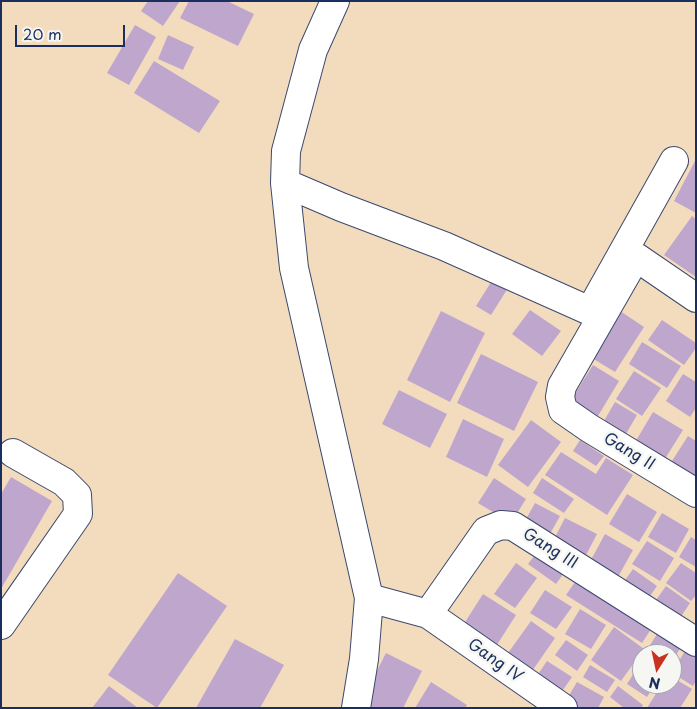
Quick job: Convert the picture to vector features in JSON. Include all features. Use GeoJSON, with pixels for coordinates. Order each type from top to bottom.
{"type":"FeatureCollection","features":[{"type":"Feature","properties":{"kind":"street"},"geometry":{"type":"LineString","coordinates":[[335,1],[313,50],[286,151],[285,183],[294,268],[369,598],[364,660],[356,708]]}},
{"type":"Feature","properties":{"kind":"street"},"geometry":{"type":"LineString","coordinates":[[285,183],[341,207],[444,246],[590,312],[623,270],[674,161]]}},
{"type":"Feature","properties":{"kind":"street"},"geometry":{"type":"LineString","coordinates":[[623,270],[696,298]]}},
{"type":"Feature","properties":{"kind":"street","name":"Gang II"},"geometry":{"type":"LineString","coordinates":[[623,270],[562,386],[560,397],[563,410],[589,428],[696,493]]}},
{"type":"Feature","properties":{"kind":"street"},"geometry":{"type":"LineString","coordinates":[[1,625],[78,514],[77,495],[64,482],[13,453]]}},
{"type":"Feature","properties":{"kind":"street","name":"Gang III"},"geometry":{"type":"LineString","coordinates":[[428,614],[486,531],[500,525],[513,526],[696,642]]}},
{"type":"Feature","properties":{"kind":"street","name":"Gang IV"},"geometry":{"type":"LineString","coordinates":[[369,598],[428,614],[563,708]]}},
{"type":"Feature","properties":{"kind":"building"},"geometry":{"type":"Polygon","coordinates":[[[148,1],[180,1],[163,26],[141,11],[148,1]]]}},
{"type":"Feature","properties":{"kind":"building"},"geometry":{"type":"Polygon","coordinates":[[[189,1],[227,1],[254,14],[238,46],[180,18],[189,1]]]}},
{"type":"Feature","properties":{"kind":"building"},"geometry":{"type":"Polygon","coordinates":[[[135,25],[156,37],[129,85],[107,73],[135,25]]]}},
{"type":"Feature","properties":{"kind":"building"},"geometry":{"type":"Polygon","coordinates":[[[168,35],[194,47],[183,70],[158,59],[168,35]]]}},
{"type":"Feature","properties":{"kind":"building"},"geometry":{"type":"Polygon","coordinates":[[[154,61],[220,101],[199,133],[134,93],[154,61]]]}},
{"type":"Feature","properties":{"kind":"building"},"geometry":{"type":"Polygon","coordinates":[[[696,159],[696,213],[674,201],[696,159]]]}},
{"type":"Feature","properties":{"kind":"building"},"geometry":{"type":"Polygon","coordinates":[[[692,216],[696,219],[696,277],[664,255],[692,216]]]}},
{"type":"Feature","properties":{"kind":"building"},"geometry":{"type":"Polygon","coordinates":[[[493,279],[508,288],[491,315],[476,306],[493,279]]]}},
{"type":"Feature","properties":{"kind":"building"},"geometry":{"type":"Polygon","coordinates":[[[617,309],[644,327],[615,372],[587,355],[617,309]]]}},
{"type":"Feature","properties":{"kind":"building"},"geometry":{"type":"Polygon","coordinates":[[[530,310],[561,331],[542,356],[512,334],[530,310]]]}},
{"type":"Feature","properties":{"kind":"building"},"geometry":{"type":"Polygon","coordinates":[[[441,311],[485,333],[450,402],[407,380],[441,311]]]}},
{"type":"Feature","properties":{"kind":"building"},"geometry":{"type":"Polygon","coordinates":[[[662,320],[696,343],[696,348],[684,365],[648,340],[662,320]]]}},
{"type":"Feature","properties":{"kind":"building"},"geometry":{"type":"Polygon","coordinates":[[[642,342],[681,366],[667,388],[629,364],[642,342]]]}},
{"type":"Feature","properties":{"kind":"building"},"geometry":{"type":"Polygon","coordinates":[[[481,354],[538,382],[514,431],[457,403],[481,354]]]}},
{"type":"Feature","properties":{"kind":"building"},"geometry":{"type":"Polygon","coordinates":[[[593,365],[619,381],[598,416],[571,400],[593,365]]]}},
{"type":"Feature","properties":{"kind":"building"},"geometry":{"type":"Polygon","coordinates":[[[634,371],[661,388],[642,416],[616,399],[634,371]]]}},
{"type":"Feature","properties":{"kind":"building"},"geometry":{"type":"Polygon","coordinates":[[[683,374],[696,382],[696,408],[690,417],[666,401],[683,374]]]}},
{"type":"Feature","properties":{"kind":"building"},"geometry":{"type":"Polygon","coordinates":[[[399,390],[447,414],[430,448],[382,424],[399,390]]]}},
{"type":"Feature","properties":{"kind":"building"},"geometry":{"type":"Polygon","coordinates":[[[615,402],[637,415],[623,439],[601,426],[615,402]]]}},
{"type":"Feature","properties":{"kind":"building"},"geometry":{"type":"Polygon","coordinates":[[[653,412],[683,430],[663,462],[634,444],[653,412]]]}},
{"type":"Feature","properties":{"kind":"building"},"geometry":{"type":"Polygon","coordinates":[[[463,419],[504,439],[487,477],[446,457],[463,419]]]}},
{"type":"Feature","properties":{"kind":"building"},"geometry":{"type":"Polygon","coordinates":[[[531,420],[561,442],[528,487],[498,465],[531,420]]]}},
{"type":"Feature","properties":{"kind":"building"},"geometry":{"type":"Polygon","coordinates":[[[688,436],[696,441],[696,482],[670,464],[688,436]]]}},
{"type":"Feature","properties":{"kind":"building"},"geometry":{"type":"Polygon","coordinates":[[[580,440],[604,456],[596,466],[573,451],[580,440]]]}},
{"type":"Feature","properties":{"kind":"building"},"geometry":{"type":"Polygon","coordinates":[[[561,452],[596,474],[606,458],[633,475],[607,515],[545,475],[561,452]]]}},
{"type":"Feature","properties":{"kind":"building"},"geometry":{"type":"Polygon","coordinates":[[[11,477],[52,501],[1,589],[1,494],[11,477]]]}},
{"type":"Feature","properties":{"kind":"building"},"geometry":{"type":"Polygon","coordinates":[[[494,478],[526,499],[511,523],[478,503],[494,478]]]}},
{"type":"Feature","properties":{"kind":"building"},"geometry":{"type":"Polygon","coordinates":[[[542,478],[574,499],[564,513],[533,493],[542,478]]]}},
{"type":"Feature","properties":{"kind":"building"},"geometry":{"type":"Polygon","coordinates":[[[627,494],[657,512],[639,542],[609,524],[627,494]]]}},
{"type":"Feature","properties":{"kind":"building"},"geometry":{"type":"Polygon","coordinates":[[[535,503],[560,516],[546,541],[521,528],[535,503]]]}},
{"type":"Feature","properties":{"kind":"building"},"geometry":{"type":"Polygon","coordinates":[[[662,513],[689,529],[676,553],[648,537],[662,513]]]}},
{"type":"Feature","properties":{"kind":"building"},"geometry":{"type":"Polygon","coordinates":[[[565,518],[597,534],[584,559],[552,543],[565,518]]]}},
{"type":"Feature","properties":{"kind":"building"},"geometry":{"type":"Polygon","coordinates":[[[605,534],[633,550],[614,584],[586,569],[605,534]]]}},
{"type":"Feature","properties":{"kind":"building"},"geometry":{"type":"Polygon","coordinates":[[[691,537],[696,540],[696,567],[679,557],[691,537]]]}},
{"type":"Feature","properties":{"kind":"building"},"geometry":{"type":"Polygon","coordinates":[[[647,541],[674,558],[660,581],[632,564],[647,541]]]}},
{"type":"Feature","properties":{"kind":"building"},"geometry":{"type":"Polygon","coordinates":[[[538,551],[566,570],[556,584],[528,564],[538,551]]]}},
{"type":"Feature","properties":{"kind":"building"},"geometry":{"type":"Polygon","coordinates":[[[516,563],[537,578],[515,608],[494,594],[516,563]]]}},
{"type":"Feature","properties":{"kind":"building"},"geometry":{"type":"Polygon","coordinates":[[[681,563],[696,573],[696,595],[691,601],[666,583],[681,563]]]}},
{"type":"Feature","properties":{"kind":"building"},"geometry":{"type":"Polygon","coordinates":[[[633,569],[657,586],[643,606],[618,590],[633,569]]]}},
{"type":"Feature","properties":{"kind":"building"},"geometry":{"type":"Polygon","coordinates":[[[178,573],[227,606],[157,708],[108,675],[178,573]]]}},
{"type":"Feature","properties":{"kind":"building"},"geometry":{"type":"Polygon","coordinates":[[[579,576],[655,623],[642,643],[566,595],[579,576]]]}},
{"type":"Feature","properties":{"kind":"building"},"geometry":{"type":"Polygon","coordinates":[[[666,586],[690,603],[674,627],[649,610],[666,586]]]}},
{"type":"Feature","properties":{"kind":"building"},"geometry":{"type":"Polygon","coordinates":[[[545,590],[572,607],[556,629],[530,613],[545,590]]]}},
{"type":"Feature","properties":{"kind":"building"},"geometry":{"type":"Polygon","coordinates":[[[483,594],[516,615],[493,651],[460,630],[483,594]]]}},
{"type":"Feature","properties":{"kind":"building"},"geometry":{"type":"Polygon","coordinates":[[[580,609],[606,625],[591,649],[565,634],[580,609]]]}},
{"type":"Feature","properties":{"kind":"building"},"geometry":{"type":"Polygon","coordinates":[[[531,621],[555,638],[528,677],[503,660],[531,621]]]}},
{"type":"Feature","properties":{"kind":"building"},"geometry":{"type":"Polygon","coordinates":[[[662,626],[685,640],[682,645],[651,644],[662,626]]]}},
{"type":"Feature","properties":{"kind":"building"},"geometry":{"type":"Polygon","coordinates":[[[614,627],[637,644],[632,644],[632,666],[621,681],[591,660],[614,627]]]}},
{"type":"Feature","properties":{"kind":"building"},"geometry":{"type":"Polygon","coordinates":[[[235,639],[284,665],[260,708],[196,708],[235,639]]]}},
{"type":"Feature","properties":{"kind":"building"},"geometry":{"type":"Polygon","coordinates":[[[566,640],[588,655],[577,671],[555,655],[566,640]]]}},
{"type":"Feature","properties":{"kind":"building"},"geometry":{"type":"Polygon","coordinates":[[[689,644],[696,647],[696,681],[693,686],[682,679],[682,656],[689,644]]]}},
{"type":"Feature","properties":{"kind":"building"},"geometry":{"type":"Polygon","coordinates":[[[386,653],[422,671],[403,708],[358,708],[386,653]]]}},
{"type":"Feature","properties":{"kind":"building"},"geometry":{"type":"Polygon","coordinates":[[[547,661],[572,677],[556,700],[532,683],[547,661]]]}},
{"type":"Feature","properties":{"kind":"building"},"geometry":{"type":"Polygon","coordinates":[[[590,665],[615,680],[607,692],[583,677],[590,665]]]}},
{"type":"Feature","properties":{"kind":"building"},"geometry":{"type":"Polygon","coordinates":[[[632,676],[632,687],[627,684],[632,676]]]}},
{"type":"Feature","properties":{"kind":"building"},"geometry":{"type":"Polygon","coordinates":[[[431,682],[467,705],[465,708],[415,708],[431,682]]]}},
{"type":"Feature","properties":{"kind":"building"},"geometry":{"type":"Polygon","coordinates":[[[577,682],[604,697],[598,708],[571,708],[564,704],[577,682]]]}},
{"type":"Feature","properties":{"kind":"building"},"geometry":{"type":"Polygon","coordinates":[[[682,683],[692,689],[680,708],[647,708],[656,694],[682,694],[682,683]]]}},
{"type":"Feature","properties":{"kind":"building"},"geometry":{"type":"Polygon","coordinates":[[[109,686],[138,708],[92,708],[109,686]]]}},
{"type":"Feature","properties":{"kind":"building"},"geometry":{"type":"Polygon","coordinates":[[[618,686],[643,705],[641,708],[624,708],[610,697],[618,686]]]}}]}
